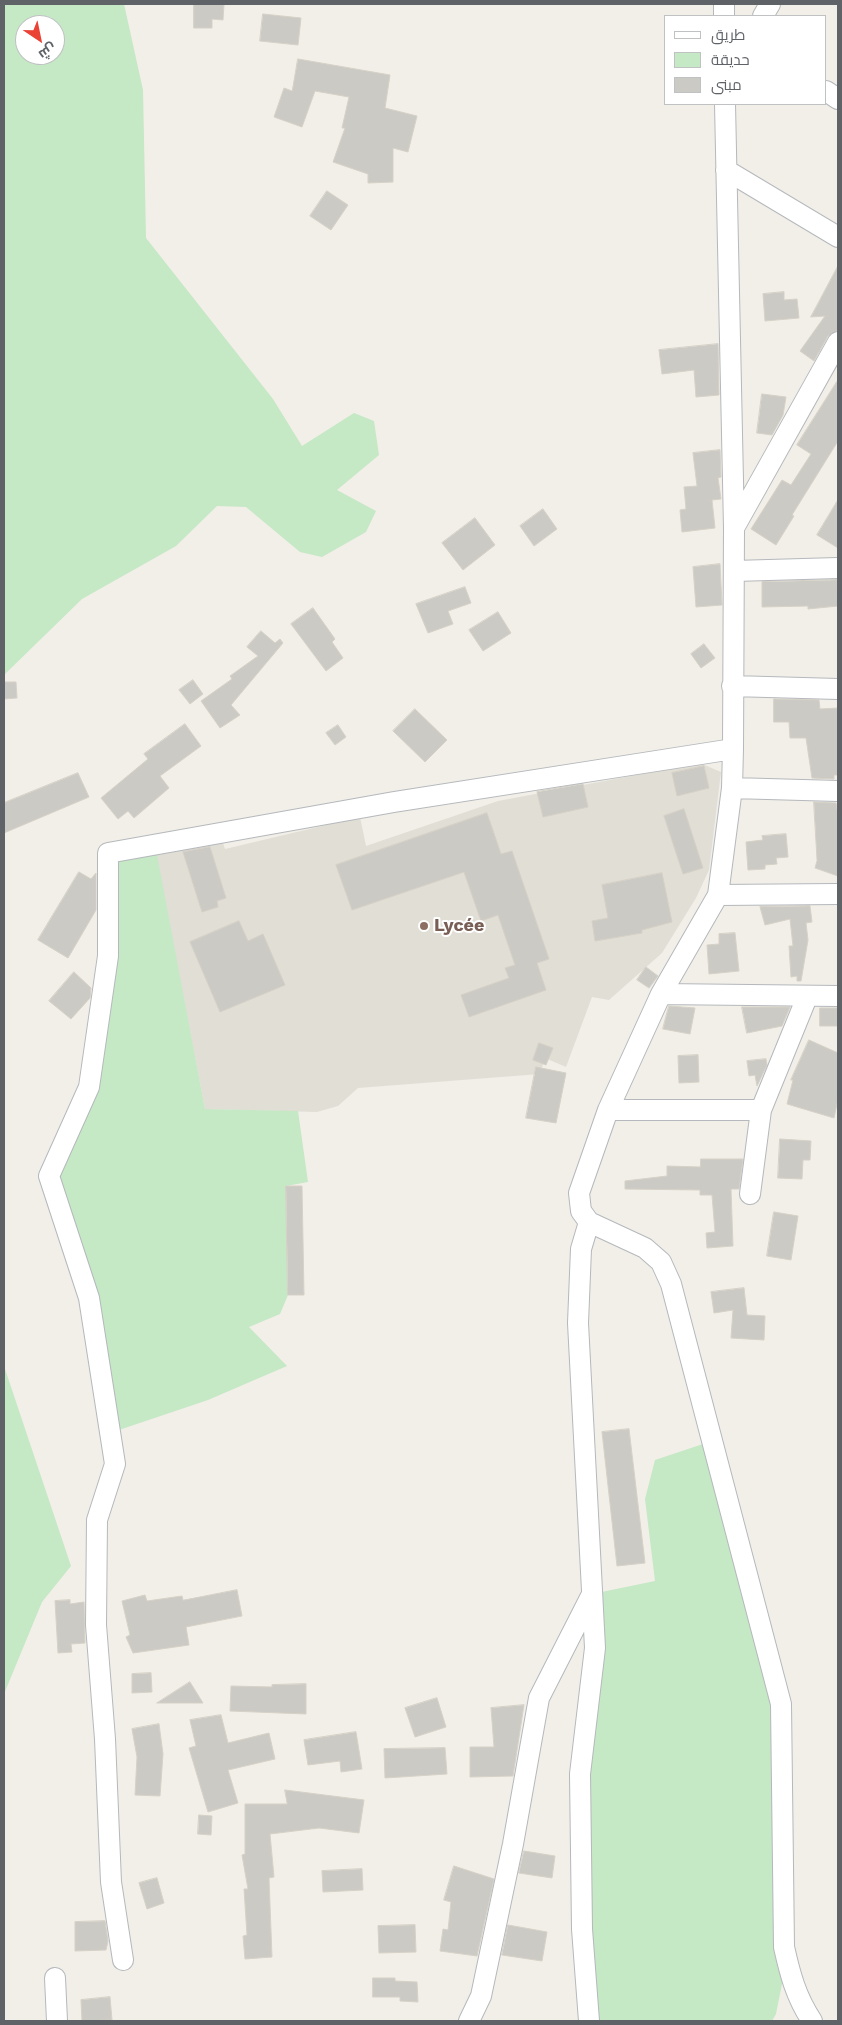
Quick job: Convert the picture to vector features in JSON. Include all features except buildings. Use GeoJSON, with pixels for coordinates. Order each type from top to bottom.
{"type":"FeatureCollection","features":[{"type":"Feature","properties":{"kind":"street"},"geometry":{"type":"LineString","coordinates":[[764,15],[770,4]]}},
{"type":"Feature","properties":{"kind":"street"},"geometry":{"type":"LineString","coordinates":[[827,91],[838,99]]}},
{"type":"Feature","properties":{"kind":"street"},"geometry":{"type":"LineString","coordinates":[[725,105],[734,528],[733,749],[732,788],[718,895],[661,994],[608,1110],[579,1193],[581,1211],[589,1222],[645,1248],[661,1262],[671,1284],[781,1704],[784,1946],[791,1979],[802,2005],[812,2021]]}},
{"type":"Feature","properties":{"kind":"street"},"geometry":{"type":"LineString","coordinates":[[726,170],[838,237]]}},
{"type":"Feature","properties":{"kind":"street"},"geometry":{"type":"LineString","coordinates":[[734,528],[838,342]]}},
{"type":"Feature","properties":{"kind":"street"},"geometry":{"type":"LineString","coordinates":[[734,571],[838,568]]}},
{"type":"Feature","properties":{"kind":"street"},"geometry":{"type":"LineString","coordinates":[[732,686],[838,688]]}},
{"type":"Feature","properties":{"kind":"street"},"geometry":{"type":"LineString","coordinates":[[123,1960],[111,1882],[105,1739],[96,1625],[97,1520],[115,1464],[89,1298],[48,1176],[89,1087],[108,956],[108,853],[394,802],[733,749]]}},
{"type":"Feature","properties":{"kind":"street"},"geometry":{"type":"LineString","coordinates":[[732,788],[838,791]]}},
{"type":"Feature","properties":{"kind":"street"},"geometry":{"type":"LineString","coordinates":[[718,895],[838,894]]}},
{"type":"Feature","properties":{"kind":"street"},"geometry":{"type":"LineString","coordinates":[[661,994],[838,996]]}},
{"type":"Feature","properties":{"kind":"street"},"geometry":{"type":"LineString","coordinates":[[750,1194],[761,1110],[807,997]]}},
{"type":"Feature","properties":{"kind":"street"},"geometry":{"type":"LineString","coordinates":[[608,1110],[761,1110]]}},
{"type":"Feature","properties":{"kind":"street"},"geometry":{"type":"LineString","coordinates":[[589,1222],[581,1249],[578,1322],[595,1648],[580,1774],[582,1929],[590,2021]]}},
{"type":"Feature","properties":{"kind":"street"},"geometry":{"type":"LineString","coordinates":[[468,2019],[481,1996],[513,1844],[539,1698],[592,1594]]}},
{"type":"Feature","properties":{"kind":"street"},"geometry":{"type":"LineString","coordinates":[[55,1978],[57,2021]]}},
{"type":"Feature","properties":{"kind":"shaded area","name":"Lycée"},"geometry":{"type":"Polygon","coordinates":[[[700,763],[721,772],[709,870],[696,898],[662,953],[609,1000],[592,997],[566,1067],[545,1058],[540,1074],[358,1088],[338,1106],[317,1112],[205,1109],[156,855],[223,843],[225,849],[360,817],[366,846],[498,801],[700,763]]]}},
{"type":"Feature","properties":{"kind":"green space"},"geometry":{"type":"Polygon","coordinates":[[[4,4],[124,4],[143,90],[146,238],[273,399],[302,446],[354,413],[374,421],[379,455],[337,490],[376,511],[366,532],[322,557],[300,552],[246,507],[217,506],[176,546],[82,599],[4,675],[4,4]]]}},
{"type":"Feature","properties":{"kind":"green space"},"geometry":{"type":"Polygon","coordinates":[[[155,844],[205,1109],[298,1111],[308,1182],[286,1186],[288,1295],[280,1314],[249,1327],[287,1366],[208,1400],[110,1433],[89,1298],[49,1176],[89,1087],[108,853],[155,844]]]}},
{"type":"Feature","properties":{"kind":"green space"},"geometry":{"type":"Polygon","coordinates":[[[4,1366],[71,1566],[42,1602],[4,1694],[4,1366]]]}},
{"type":"Feature","properties":{"kind":"green space"},"geometry":{"type":"Polygon","coordinates":[[[712,1441],[781,1704],[787,1959],[776,2014],[772,2021],[589,2021],[582,1929],[592,1594],[655,1581],[645,1499],[655,1460],[712,1441]]]}},
{"type":"Feature","properties":{"kind":"place","name":"Lycée"},"geometry":{"type":"Point","coordinates":[424,926]}}]}
